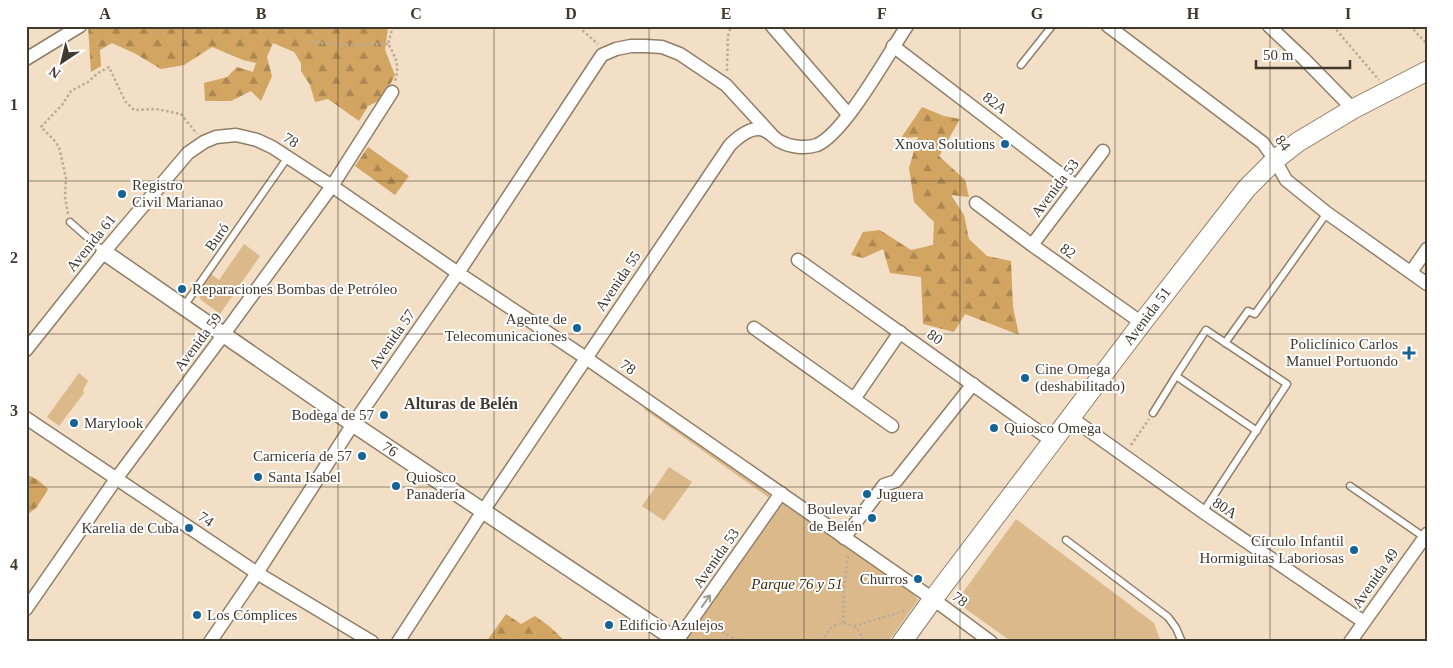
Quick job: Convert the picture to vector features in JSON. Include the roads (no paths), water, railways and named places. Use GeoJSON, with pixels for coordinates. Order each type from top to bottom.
{"type":"FeatureCollection","features":[{"type":"Feature","properties":{"kind":"main road","name":"Avenida 51"},"geometry":{"type":"LineString","coordinates":[[902,642],[1070,417],[1247,188],[1298,142],[1353,109],[1427,71]]}},
{"type":"Feature","properties":{"kind":"street"},"geometry":{"type":"LineString","coordinates":[[26,60],[80,26]]}},
{"type":"Feature","properties":{"kind":"street"},"geometry":{"type":"LineString","coordinates":[[772,26],[848,114]]}},
{"type":"Feature","properties":{"kind":"street","name":"Avenida 55"},"geometry":{"type":"LineString","coordinates":[[398,642],[483,511],[730,145],[743,134],[759,129],[771,134],[780,141],[803,148],[816,145],[828,138],[839,127],[860,99],[907,26]]}},
{"type":"Feature","properties":{"kind":"street","name":"84"},"geometry":{"type":"LineString","coordinates":[[1108,26],[1263,143],[1276,160],[1286,180],[1327,213],[1427,284]]}},
{"type":"Feature","properties":{"kind":"street"},"geometry":{"type":"LineString","coordinates":[[1269,26],[1353,109]]}},
{"type":"Feature","properties":{"kind":"street","name":"Avenida 57"},"geometry":{"type":"LineString","coordinates":[[210,642],[353,424],[458,273],[602,55],[616,49],[631,46],[662,47],[680,54],[726,85],[771,134]]}},
{"type":"Feature","properties":{"kind":"street","name":"82A"},"geometry":{"type":"LineString","coordinates":[[893,46],[1076,186]]}},
{"type":"Feature","properties":{"kind":"street","name":"Avenida 59"},"geometry":{"type":"LineString","coordinates":[[26,609],[116,479],[332,186],[392,92]]}},
{"type":"Feature","properties":{"kind":"street","name":"78"},"geometry":{"type":"LineString","coordinates":[[236,135],[257,140],[288,157],[332,186],[586,358],[933,599],[991,642]]}},
{"type":"Feature","properties":{"kind":"street","name":"Avenida 61"},"geometry":{"type":"LineString","coordinates":[[26,350],[104,252],[188,153],[204,142],[216,137],[236,135]]}},
{"type":"Feature","properties":{"kind":"street","name":"Avenida 53"},"geometry":{"type":"LineString","coordinates":[[1032,245],[1103,151]]}},
{"type":"Feature","properties":{"kind":"street","name":"82"},"geometry":{"type":"LineString","coordinates":[[976,203],[1142,323]]}},
{"type":"Feature","properties":{"kind":"street"},"geometry":{"type":"LineString","coordinates":[[1411,272],[1427,249]]}},
{"type":"Feature","properties":{"kind":"street","name":"76"},"geometry":{"type":"LineString","coordinates":[[104,252],[353,424],[678,641]]}},
{"type":"Feature","properties":{"kind":"street","name":"80"},"geometry":{"type":"LineString","coordinates":[[798,260],[1052,441]]}},
{"type":"Feature","properties":{"kind":"street"},"geometry":{"type":"LineString","coordinates":[[754,328],[892,426]]}},
{"type":"Feature","properties":{"kind":"street"},"geometry":{"type":"LineString","coordinates":[[854,398],[900,332]]}},
{"type":"Feature","properties":{"kind":"street"},"geometry":{"type":"LineString","coordinates":[[844,538],[884,485],[896,481],[973,384]]}},
{"type":"Feature","properties":{"kind":"street","name":"80A"},"geometry":{"type":"LineString","coordinates":[[1070,417],[1203,512],[1364,622]]}},
{"type":"Feature","properties":{"kind":"street","name":"74"},"geometry":{"type":"LineString","coordinates":[[26,418],[257,572],[372,642]]}},
{"type":"Feature","properties":{"kind":"street","name":"Avenida 53"},"geometry":{"type":"LineString","coordinates":[[678,641],[780,494]]}},
{"type":"Feature","properties":{"kind":"street","name":"Avenida 49"},"geometry":{"type":"LineString","coordinates":[[1350,642],[1426,537]]}},
{"type":"Feature","properties":{"kind":"lane"},"geometry":{"type":"LineString","coordinates":[[1021,65],[1052,26]]}},
{"type":"Feature","properties":{"kind":"lane","name":"Buró"},"geometry":{"type":"LineString","coordinates":[[184,306],[288,157]]}},
{"type":"Feature","properties":{"kind":"lane"},"geometry":{"type":"LineString","coordinates":[[1225,343],[1248,312],[1256,314],[1327,213]]}},
{"type":"Feature","properties":{"kind":"lane"},"geometry":{"type":"LineString","coordinates":[[70,222],[104,252]]}},
{"type":"Feature","properties":{"kind":"lane"},"geometry":{"type":"LineString","coordinates":[[1153,412],[1206,330],[1287,384],[1203,512]]}},
{"type":"Feature","properties":{"kind":"lane"},"geometry":{"type":"LineString","coordinates":[[1176,376],[1256,431]]}},
{"type":"Feature","properties":{"kind":"lane"},"geometry":{"type":"LineString","coordinates":[[1350,486],[1426,537]]}},
{"type":"Feature","properties":{"kind":"lane"},"geometry":{"type":"LineString","coordinates":[[1066,540],[1168,617],[1176,628],[1182,642]]}},
{"type":"Feature","properties":{"kind":"place","name":"Xnova Solutions"},"geometry":{"type":"Point","coordinates":[1005,144]}},
{"type":"Feature","properties":{"kind":"place","name":"Registro Civil Marianao"},"geometry":{"type":"Point","coordinates":[122,194]}},
{"type":"Feature","properties":{"kind":"place","name":"Reparaciones Bombas de Petróleo"},"geometry":{"type":"Point","coordinates":[182,289]}},
{"type":"Feature","properties":{"kind":"place","name":"Agente de Telecomunicaciones"},"geometry":{"type":"Point","coordinates":[577,328]}},
{"type":"Feature","properties":{"kind":"place","name":"Policlínico Carlos Manuel Portuondo"},"geometry":{"type":"Point","coordinates":[1409,353]}},
{"type":"Feature","properties":{"kind":"place","name":"Cine Omega (deshabilitado)"},"geometry":{"type":"Point","coordinates":[1025,378]}},
{"type":"Feature","properties":{"kind":"place","name":"Bodega de 57"},"geometry":{"type":"Point","coordinates":[384,415]}},
{"type":"Feature","properties":{"kind":"place","name":"Marylook"},"geometry":{"type":"Point","coordinates":[74,423]}},
{"type":"Feature","properties":{"kind":"place","name":"Quiosco Omega"},"geometry":{"type":"Point","coordinates":[994,428]}},
{"type":"Feature","properties":{"kind":"place","name":"Carnicería de 57"},"geometry":{"type":"Point","coordinates":[362,456]}},
{"type":"Feature","properties":{"kind":"place","name":"Santa Isabel"},"geometry":{"type":"Point","coordinates":[258,477]}},
{"type":"Feature","properties":{"kind":"place","name":"Quiosco Panadería"},"geometry":{"type":"Point","coordinates":[396,486]}},
{"type":"Feature","properties":{"kind":"place","name":"Juguera"},"geometry":{"type":"Point","coordinates":[867,494]}},
{"type":"Feature","properties":{"kind":"place","name":"Boulevar de Belén"},"geometry":{"type":"Point","coordinates":[872,518]}},
{"type":"Feature","properties":{"kind":"place","name":"Karelia de Cuba"},"geometry":{"type":"Point","coordinates":[189,528]}},
{"type":"Feature","properties":{"kind":"place","name":"Círculo Infantil Hormiguitas Laboriosas"},"geometry":{"type":"Point","coordinates":[1354,550]}},
{"type":"Feature","properties":{"kind":"place","name":"Churros"},"geometry":{"type":"Point","coordinates":[918,579]}},
{"type":"Feature","properties":{"kind":"place","name":"Los Cómplices"},"geometry":{"type":"Point","coordinates":[197,615]}},
{"type":"Feature","properties":{"kind":"place","name":"Edificio Azulejos"},"geometry":{"type":"Point","coordinates":[609,625]}},
{"type":"Feature","properties":{"kind":"district","name":"Alturas de Belén"},"geometry":{"type":"Point","coordinates":[461,403]}},
{"type":"Feature","properties":{"kind":"park label","name":"Parque 76 y 51"},"geometry":{"type":"Point","coordinates":[797,584]}}]}
